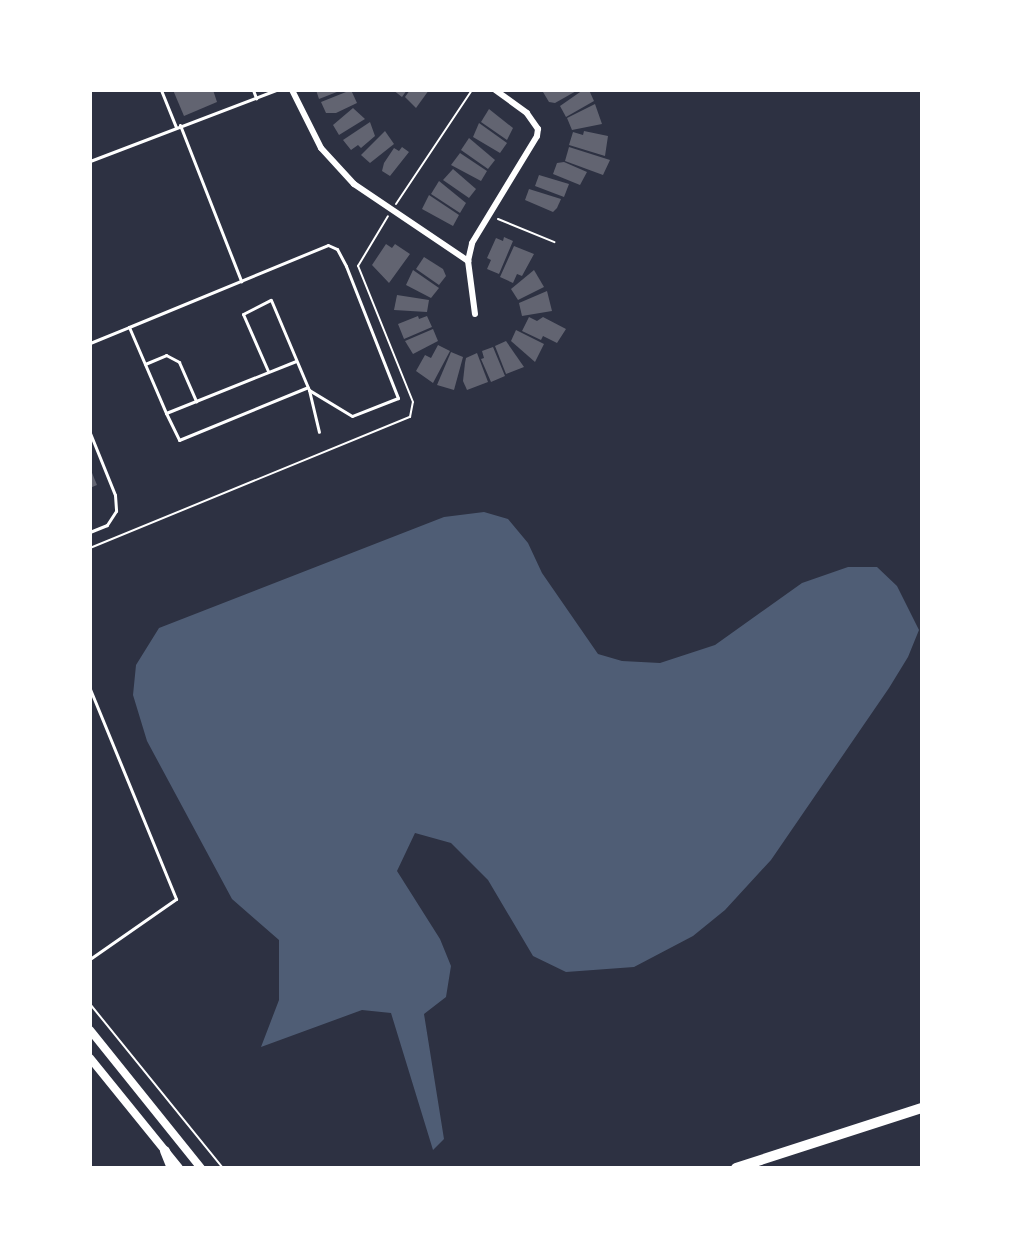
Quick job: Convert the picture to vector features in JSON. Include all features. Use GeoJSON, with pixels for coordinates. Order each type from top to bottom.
{"type":"FeatureCollection","features":[{"type":"Feature","properties":{"kind":"highway"},"geometry":{"type":"LineString","coordinates":[[736,1168],[922,1107]]}},
{"type":"Feature","properties":{"kind":"highway"},"geometry":{"type":"LineString","coordinates":[[165,1151],[172,1168]]}},
{"type":"Feature","properties":{"kind":"main road"},"geometry":{"type":"LineString","coordinates":[[90,1030],[201,1168]]}},
{"type":"Feature","properties":{"kind":"main road"},"geometry":{"type":"LineString","coordinates":[[90,1058],[179,1168]]}},
{"type":"Feature","properties":{"kind":"street"},"geometry":{"type":"LineString","coordinates":[[292,90],[307,124],[330,159],[354,184],[468,261]]}},
{"type":"Feature","properties":{"kind":"street"},"geometry":{"type":"LineString","coordinates":[[475,314],[468,261],[472,243],[486,215],[537,136],[538,129],[527,112],[495,90]]}},
{"type":"Feature","properties":{"kind":"lane"},"geometry":{"type":"LineString","coordinates":[[161,90],[241,281]]}},
{"type":"Feature","properties":{"kind":"lane"},"geometry":{"type":"LineString","coordinates":[[253,90],[256,98]]}},
{"type":"Feature","properties":{"kind":"lane"},"geometry":{"type":"LineString","coordinates":[[90,161],[276,90]]}},
{"type":"Feature","properties":{"kind":"lane"},"geometry":{"type":"LineString","coordinates":[[90,343],[328,245],[337,249],[398,398],[352,416],[308,388]]}},
{"type":"Feature","properties":{"kind":"lane"},"geometry":{"type":"LineString","coordinates":[[269,372],[243,314],[271,300],[308,388],[320,432]]}},
{"type":"Feature","properties":{"kind":"lane"},"geometry":{"type":"LineString","coordinates":[[129,327],[179,440],[308,388]]}},
{"type":"Feature","properties":{"kind":"lane"},"geometry":{"type":"LineString","coordinates":[[145,364],[166,355],[179,362],[196,401]]}},
{"type":"Feature","properties":{"kind":"lane"},"geometry":{"type":"LineString","coordinates":[[166,413],[296,361]]}},
{"type":"Feature","properties":{"kind":"lane"},"geometry":{"type":"LineString","coordinates":[[90,433],[115,495],[116,511],[107,525],[90,532]]}},
{"type":"Feature","properties":{"kind":"lane"},"geometry":{"type":"LineString","coordinates":[[90,688],[176,899],[90,959]]}},
{"type":"Feature","properties":{"kind":"path"},"geometry":{"type":"LineString","coordinates":[[90,548],[410,417],[413,402],[358,266],[391,211],[472,90]]}},
{"type":"Feature","properties":{"kind":"path"},"geometry":{"type":"LineString","coordinates":[[486,215],[554,242]]}},
{"type":"Feature","properties":{"kind":"path"},"geometry":{"type":"LineString","coordinates":[[90,1004],[223,1168]]}},
{"type":"Feature","properties":{"kind":"water"},"geometry":{"type":"Polygon","coordinates":[[[484,512],[508,519],[528,543],[542,573],[598,654],[622,661],[660,663],[715,645],[802,583],[848,567],[877,567],[897,586],[919,630],[908,657],[889,688],[771,860],[725,910],[693,936],[634,967],[566,972],[533,956],[488,880],[451,843],[415,833],[397,871],[440,939],[451,966],[446,997],[424,1014],[444,1139],[433,1150],[391,1013],[362,1010],[261,1047],[279,1000],[279,940],[232,899],[147,741],[133,695],[136,665],[159,628],[444,517],[484,512]]]}},
{"type":"Feature","properties":{"kind":"building"},"geometry":{"type":"Polygon","coordinates":[[[173,90],[213,90],[217,102],[184,116],[173,90]]]}},
{"type":"Feature","properties":{"kind":"building"},"geometry":{"type":"Polygon","coordinates":[[[316,90],[342,90],[319,99],[316,90]]]}},
{"type":"Feature","properties":{"kind":"building"},"geometry":{"type":"Polygon","coordinates":[[[351,90],[357,103],[336,113],[326,113],[321,102],[351,90]]]}},
{"type":"Feature","properties":{"kind":"building"},"geometry":{"type":"Polygon","coordinates":[[[393,90],[407,90],[402,97],[393,90]]]}},
{"type":"Feature","properties":{"kind":"building"},"geometry":{"type":"Polygon","coordinates":[[[410,90],[429,90],[416,108],[405,97],[410,90]]]}},
{"type":"Feature","properties":{"kind":"building"},"geometry":{"type":"Polygon","coordinates":[[[578,90],[555,103],[549,102],[543,92],[578,90]]]}},
{"type":"Feature","properties":{"kind":"building"},"geometry":{"type":"Polygon","coordinates":[[[583,90],[589,90],[594,101],[566,117],[560,106],[583,90]]]}},
{"type":"Feature","properties":{"kind":"building"},"geometry":{"type":"Polygon","coordinates":[[[595,104],[602,124],[572,130],[567,118],[595,104]]]}},
{"type":"Feature","properties":{"kind":"building"},"geometry":{"type":"Polygon","coordinates":[[[353,108],[365,119],[339,135],[333,125],[353,108]]]}},
{"type":"Feature","properties":{"kind":"building"},"geometry":{"type":"Polygon","coordinates":[[[489,109],[513,128],[507,140],[481,122],[489,109]]]}},
{"type":"Feature","properties":{"kind":"building"},"geometry":{"type":"Polygon","coordinates":[[[370,122],[375,136],[361,148],[358,145],[351,150],[343,140],[370,122]]]}},
{"type":"Feature","properties":{"kind":"building"},"geometry":{"type":"Polygon","coordinates":[[[479,123],[507,143],[500,153],[473,137],[479,123]]]}},
{"type":"Feature","properties":{"kind":"building"},"geometry":{"type":"Polygon","coordinates":[[[385,131],[394,144],[370,163],[361,155],[385,131]]]}},
{"type":"Feature","properties":{"kind":"building"},"geometry":{"type":"Polygon","coordinates":[[[584,131],[608,136],[605,156],[569,145],[573,132],[583,135],[584,131]]]}},
{"type":"Feature","properties":{"kind":"building"},"geometry":{"type":"Polygon","coordinates":[[[469,138],[495,160],[488,169],[461,150],[469,138]]]}},
{"type":"Feature","properties":{"kind":"building"},"geometry":{"type":"Polygon","coordinates":[[[402,147],[409,152],[390,176],[382,171],[384,163],[394,148],[399,151],[402,147]]]}},
{"type":"Feature","properties":{"kind":"building"},"geometry":{"type":"Polygon","coordinates":[[[569,147],[610,160],[603,175],[565,161],[569,147]]]}},
{"type":"Feature","properties":{"kind":"building"},"geometry":{"type":"Polygon","coordinates":[[[460,153],[487,171],[481,181],[451,165],[460,153]]]}},
{"type":"Feature","properties":{"kind":"building"},"geometry":{"type":"Polygon","coordinates":[[[564,162],[587,172],[580,185],[553,174],[557,163],[564,162]]]}},
{"type":"Feature","properties":{"kind":"building"},"geometry":{"type":"Polygon","coordinates":[[[453,169],[476,189],[469,198],[443,180],[453,169]]]}},
{"type":"Feature","properties":{"kind":"building"},"geometry":{"type":"Polygon","coordinates":[[[539,175],[569,184],[564,197],[535,186],[539,175]]]}},
{"type":"Feature","properties":{"kind":"building"},"geometry":{"type":"Polygon","coordinates":[[[439,181],[466,203],[460,213],[431,194],[439,181]]]}},
{"type":"Feature","properties":{"kind":"building"},"geometry":{"type":"Polygon","coordinates":[[[529,189],[561,199],[557,208],[553,212],[525,200],[529,189]]]}},
{"type":"Feature","properties":{"kind":"building"},"geometry":{"type":"Polygon","coordinates":[[[429,195],[459,215],[453,226],[422,209],[429,195]]]}},
{"type":"Feature","properties":{"kind":"building"},"geometry":{"type":"Polygon","coordinates":[[[504,237],[513,241],[499,274],[487,269],[491,260],[487,258],[496,238],[503,241],[504,237]]]}},
{"type":"Feature","properties":{"kind":"building"},"geometry":{"type":"Polygon","coordinates":[[[386,244],[392,248],[395,244],[410,254],[389,283],[372,265],[386,244]]]}},
{"type":"Feature","properties":{"kind":"building"},"geometry":{"type":"Polygon","coordinates":[[[514,246],[534,254],[522,276],[517,274],[513,283],[500,277],[514,246]]]}},
{"type":"Feature","properties":{"kind":"building"},"geometry":{"type":"Polygon","coordinates":[[[424,257],[443,269],[446,276],[439,285],[416,269],[424,257]]]}},
{"type":"Feature","properties":{"kind":"building"},"geometry":{"type":"Polygon","coordinates":[[[413,270],[439,288],[431,298],[406,285],[413,270]]]}},
{"type":"Feature","properties":{"kind":"building"},"geometry":{"type":"Polygon","coordinates":[[[534,270],[544,287],[518,300],[511,289],[534,270]]]}},
{"type":"Feature","properties":{"kind":"building"},"geometry":{"type":"Polygon","coordinates":[[[547,291],[552,311],[522,316],[519,303],[547,291]]]}},
{"type":"Feature","properties":{"kind":"building"},"geometry":{"type":"Polygon","coordinates":[[[397,295],[429,300],[427,312],[394,310],[397,295]]]}},
{"type":"Feature","properties":{"kind":"building"},"geometry":{"type":"Polygon","coordinates":[[[418,316],[419,319],[427,316],[432,327],[404,339],[398,324],[418,316]]]}},
{"type":"Feature","properties":{"kind":"building"},"geometry":{"type":"Polygon","coordinates":[[[529,317],[537,321],[543,317],[566,329],[557,343],[543,336],[541,340],[522,331],[529,317]]]}},
{"type":"Feature","properties":{"kind":"building"},"geometry":{"type":"Polygon","coordinates":[[[433,329],[438,341],[413,354],[405,341],[433,329]]]}},
{"type":"Feature","properties":{"kind":"building"},"geometry":{"type":"Polygon","coordinates":[[[516,330],[544,344],[535,362],[511,341],[516,330]]]}},
{"type":"Feature","properties":{"kind":"building"},"geometry":{"type":"Polygon","coordinates":[[[506,341],[524,367],[506,374],[495,346],[506,341]]]}},
{"type":"Feature","properties":{"kind":"building"},"geometry":{"type":"Polygon","coordinates":[[[438,345],[450,351],[433,383],[416,371],[425,355],[431,358],[438,345]]]}},
{"type":"Feature","properties":{"kind":"building"},"geometry":{"type":"Polygon","coordinates":[[[493,347],[505,376],[491,382],[481,359],[484,358],[482,351],[493,347]]]}},
{"type":"Feature","properties":{"kind":"building"},"geometry":{"type":"Polygon","coordinates":[[[451,352],[463,357],[454,390],[437,385],[451,352]]]}},
{"type":"Feature","properties":{"kind":"building"},"geometry":{"type":"Polygon","coordinates":[[[477,353],[488,382],[467,390],[463,381],[466,358],[477,353]]]}},
{"type":"Feature","properties":{"kind":"building"},"geometry":{"type":"Polygon","coordinates":[[[90,468],[97,485],[90,488],[90,468]]]}}]}
